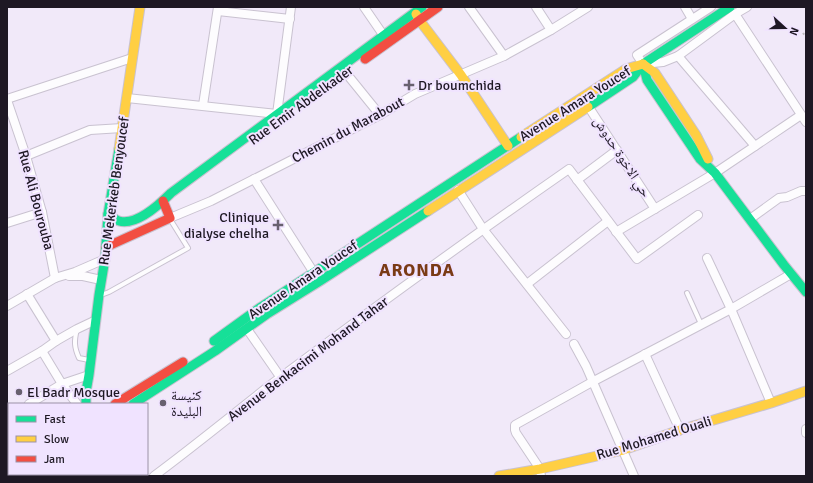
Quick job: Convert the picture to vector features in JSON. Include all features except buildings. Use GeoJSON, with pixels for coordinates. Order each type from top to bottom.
{"type":"FeatureCollection","features":[{"type":"Feature","properties":{"kind":"main road","name":"Rue Mekerkeb Benyoucef"},"geometry":{"type":"LineString","coordinates":[[83,403],[89,375],[105,259],[108,214],[140,7]]}},
{"type":"Feature","properties":{"kind":"main road","name":"Rue Emir Abdelkader"},"geometry":{"type":"LineString","coordinates":[[108,214],[120,222],[130,221],[141,216],[163,201],[175,197],[279,117],[386,39],[420,21],[438,7]]}},
{"type":"Feature","properties":{"kind":"main road","name":"Rue Emir Abdelkader"},"geometry":{"type":"LineString","coordinates":[[279,117],[346,73],[419,10]]}},
{"type":"Feature","properties":{"kind":"main road"},"geometry":{"type":"LineString","coordinates":[[419,10],[420,21],[461,75],[508,146]]}},
{"type":"Feature","properties":{"kind":"main road"},"geometry":{"type":"LineString","coordinates":[[733,11],[644,64],[647,80],[700,159],[714,171],[806,292]]}},
{"type":"Feature","properties":{"kind":"main road","name":"Avenue Amara Youcef"},"geometry":{"type":"LineString","coordinates":[[135,403],[216,351],[291,298],[320,281],[633,77],[644,64]]}},
{"type":"Feature","properties":{"kind":"main road","name":"Avenue Amara Youcef"},"geometry":{"type":"LineString","coordinates":[[117,403],[211,343],[261,307],[626,68],[644,64]]}},
{"type":"Feature","properties":{"kind":"main road"},"geometry":{"type":"LineString","coordinates":[[453,181],[458,190]]}},
{"type":"Feature","properties":{"kind":"main road"},"geometry":{"type":"LineString","coordinates":[[106,247],[170,218],[163,201]]}},
{"type":"Feature","properties":{"kind":"main road","name":"Rue Mohamed Ouali"},"geometry":{"type":"LineString","coordinates":[[499,476],[540,472],[623,450],[680,430],[806,391]]}},
{"type":"Feature","properties":{"kind":"street"},"geometry":{"type":"LineString","coordinates":[[127,98],[203,106],[279,117],[291,7]]}},
{"type":"Feature","properties":{"kind":"street"},"geometry":{"type":"LineString","coordinates":[[364,7],[386,39]]}},
{"type":"Feature","properties":{"kind":"street"},"geometry":{"type":"LineString","coordinates":[[469,7],[504,56]]}},
{"type":"Feature","properties":{"kind":"street"},"geometry":{"type":"LineString","coordinates":[[536,7],[551,30]]}},
{"type":"Feature","properties":{"kind":"street","name":"Chemin du Marabout"},"geometry":{"type":"LineString","coordinates":[[170,218],[211,201],[380,115],[415,94],[504,56],[551,30],[588,7]]}},
{"type":"Feature","properties":{"kind":"street"},"geometry":{"type":"LineString","coordinates":[[685,7],[692,19]]}},
{"type":"Feature","properties":{"kind":"street"},"geometry":{"type":"LineString","coordinates":[[711,7],[638,55],[644,64],[663,62],[678,56],[733,11],[747,7]]}},
{"type":"Feature","properties":{"kind":"street"},"geometry":{"type":"LineString","coordinates":[[203,106],[218,9],[290,19]]}},
{"type":"Feature","properties":{"kind":"street"},"geometry":{"type":"LineString","coordinates":[[616,232],[755,146],[803,119],[733,11]]}},
{"type":"Feature","properties":{"kind":"street"},"geometry":{"type":"LineString","coordinates":[[678,56],[755,146]]}},
{"type":"Feature","properties":{"kind":"street"},"geometry":{"type":"LineString","coordinates":[[7,99],[132,58]]}},
{"type":"Feature","properties":{"kind":"street"},"geometry":{"type":"LineString","coordinates":[[346,73],[380,115]]}},
{"type":"Feature","properties":{"kind":"street","name":"Rue Ali Bourouba"},"geometry":{"type":"LineString","coordinates":[[7,99],[26,156],[42,212],[55,278]]}},
{"type":"Feature","properties":{"kind":"street","name":"حي الاخوة حدوش"},"geometry":{"type":"LineString","coordinates":[[588,106],[655,209]]}},
{"type":"Feature","properties":{"kind":"street"},"geometry":{"type":"LineString","coordinates":[[26,156],[90,130],[122,128]]}},
{"type":"Feature","properties":{"kind":"street"},"geometry":{"type":"LineString","coordinates":[[616,150],[577,180],[637,259],[698,215]]}},
{"type":"Feature","properties":{"kind":"street","name":"Avenue Benkacimi Mohand Tahar"},"geometry":{"type":"LineString","coordinates":[[159,475],[185,452],[281,378],[483,229],[569,169],[577,180]]}},
{"type":"Feature","properties":{"kind":"street"},"geometry":{"type":"LineString","coordinates":[[254,179],[320,281]]}},
{"type":"Feature","properties":{"kind":"street"},"geometry":{"type":"LineString","coordinates":[[458,190],[483,229],[566,334]]}},
{"type":"Feature","properties":{"kind":"street"},"geometry":{"type":"LineString","coordinates":[[750,219],[779,198],[787,197],[801,191],[806,191]]}},
{"type":"Feature","properties":{"kind":"street"},"geometry":{"type":"LineString","coordinates":[[7,223],[42,212]]}},
{"type":"Feature","properties":{"kind":"street"},"geometry":{"type":"LineString","coordinates":[[527,284],[608,221]]}},
{"type":"Feature","properties":{"kind":"street"},"geometry":{"type":"LineString","coordinates":[[707,258],[731,309],[771,403]]}},
{"type":"Feature","properties":{"kind":"street"},"geometry":{"type":"LineString","coordinates":[[65,276],[105,259]]}},
{"type":"Feature","properties":{"kind":"street"},"geometry":{"type":"LineString","coordinates":[[540,472],[516,433],[515,425],[592,382],[731,309],[791,274]]}},
{"type":"Feature","properties":{"kind":"street"},"geometry":{"type":"LineString","coordinates":[[7,306],[55,278],[65,276],[83,276],[102,280]]}},
{"type":"Feature","properties":{"kind":"street"},"geometry":{"type":"LineString","coordinates":[[26,294],[56,341]]}},
{"type":"Feature","properties":{"kind":"street"},"geometry":{"type":"LineString","coordinates":[[8,368],[42,351],[56,341],[96,320]]}},
{"type":"Feature","properties":{"kind":"street"},"geometry":{"type":"LineString","coordinates":[[247,329],[281,378]]}},
{"type":"Feature","properties":{"kind":"street"},"geometry":{"type":"LineString","coordinates":[[574,344],[586,366],[634,476]]}},
{"type":"Feature","properties":{"kind":"street"},"geometry":{"type":"LineString","coordinates":[[42,351],[62,384],[82,403]]}},
{"type":"Feature","properties":{"kind":"street"},"geometry":{"type":"LineString","coordinates":[[645,354],[680,430]]}},
{"type":"Feature","properties":{"kind":"street"},"geometry":{"type":"LineString","coordinates":[[31,403],[62,384],[89,375]]}},
{"type":"Feature","properties":{"kind":"lane"},"geometry":{"type":"LineString","coordinates":[[99,295],[109,292],[188,248],[170,218]]}},
{"type":"Feature","properties":{"kind":"lane"},"geometry":{"type":"LineString","coordinates":[[687,293],[701,324]]}},
{"type":"Feature","properties":{"kind":"lane"},"geometry":{"type":"LineString","coordinates":[[77,329],[74,340],[76,350],[80,358],[91,360]]}},
{"type":"Feature","properties":{"kind":"railway"},"geometry":{"type":"LineString","coordinates":[[803,33],[806,37]]}},
{"type":"Feature","properties":{"kind":"traffic: fast"},"geometry":{"type":"LineString","coordinates":[[108,214],[118,220],[126,222],[147,213],[161,203],[171,193],[422,7]]}},
{"type":"Feature","properties":{"kind":"traffic: fast"},"geometry":{"type":"LineString","coordinates":[[588,107],[633,77],[643,64],[730,7]]}},
{"type":"Feature","properties":{"kind":"traffic: fast"},"geometry":{"type":"LineString","coordinates":[[643,64],[647,80],[700,159],[715,173],[806,292]]}},
{"type":"Feature","properties":{"kind":"traffic: fast"},"geometry":{"type":"LineString","coordinates":[[214,341],[261,307],[521,137]]}},
{"type":"Feature","properties":{"kind":"traffic: fast"},"geometry":{"type":"LineString","coordinates":[[86,403],[86,392],[105,259],[108,214],[119,149]]}},
{"type":"Feature","properties":{"kind":"traffic: fast"},"geometry":{"type":"LineString","coordinates":[[135,403],[215,351],[267,314],[428,211]]}},
{"type":"Feature","properties":{"kind":"traffic: slow"},"geometry":{"type":"LineString","coordinates":[[119,149],[140,7]]}},
{"type":"Feature","properties":{"kind":"traffic: slow"},"geometry":{"type":"LineString","coordinates":[[416,14],[461,75],[508,146]]}},
{"type":"Feature","properties":{"kind":"traffic: slow"},"geometry":{"type":"LineString","coordinates":[[643,64],[655,73],[696,135],[708,159]]}},
{"type":"Feature","properties":{"kind":"traffic: slow"},"geometry":{"type":"LineString","coordinates":[[521,137],[626,69],[643,64]]}},
{"type":"Feature","properties":{"kind":"traffic: slow"},"geometry":{"type":"LineString","coordinates":[[428,211],[588,107]]}},
{"type":"Feature","properties":{"kind":"traffic: slow"},"geometry":{"type":"LineString","coordinates":[[499,476],[540,469],[623,450],[680,430],[806,391]]}},
{"type":"Feature","properties":{"kind":"traffic: jam"},"geometry":{"type":"LineString","coordinates":[[365,59],[438,7]]}},
{"type":"Feature","properties":{"kind":"traffic: jam"},"geometry":{"type":"LineString","coordinates":[[106,247],[170,218],[163,201]]}},
{"type":"Feature","properties":{"kind":"traffic: jam"},"geometry":{"type":"LineString","coordinates":[[117,403],[183,362]]}},
{"type":"Feature","properties":{"kind":"place","name":"Dr boumchida"},"geometry":{"type":"Point","coordinates":[409,85]}},
{"type":"Feature","properties":{"kind":"place","name":"Clinique dialyse chelha"},"geometry":{"type":"Point","coordinates":[278,225]}},
{"type":"Feature","properties":{"kind":"place","name":"El Badr Mosque"},"geometry":{"type":"Point","coordinates":[19,392]}},
{"type":"Feature","properties":{"kind":"place","name":"كنيسة البليدة"},"geometry":{"type":"Point","coordinates":[163,403]}},
{"type":"Feature","properties":{"kind":"district","name":"ARONDA"},"geometry":{"type":"Point","coordinates":[417,270]}}]}
